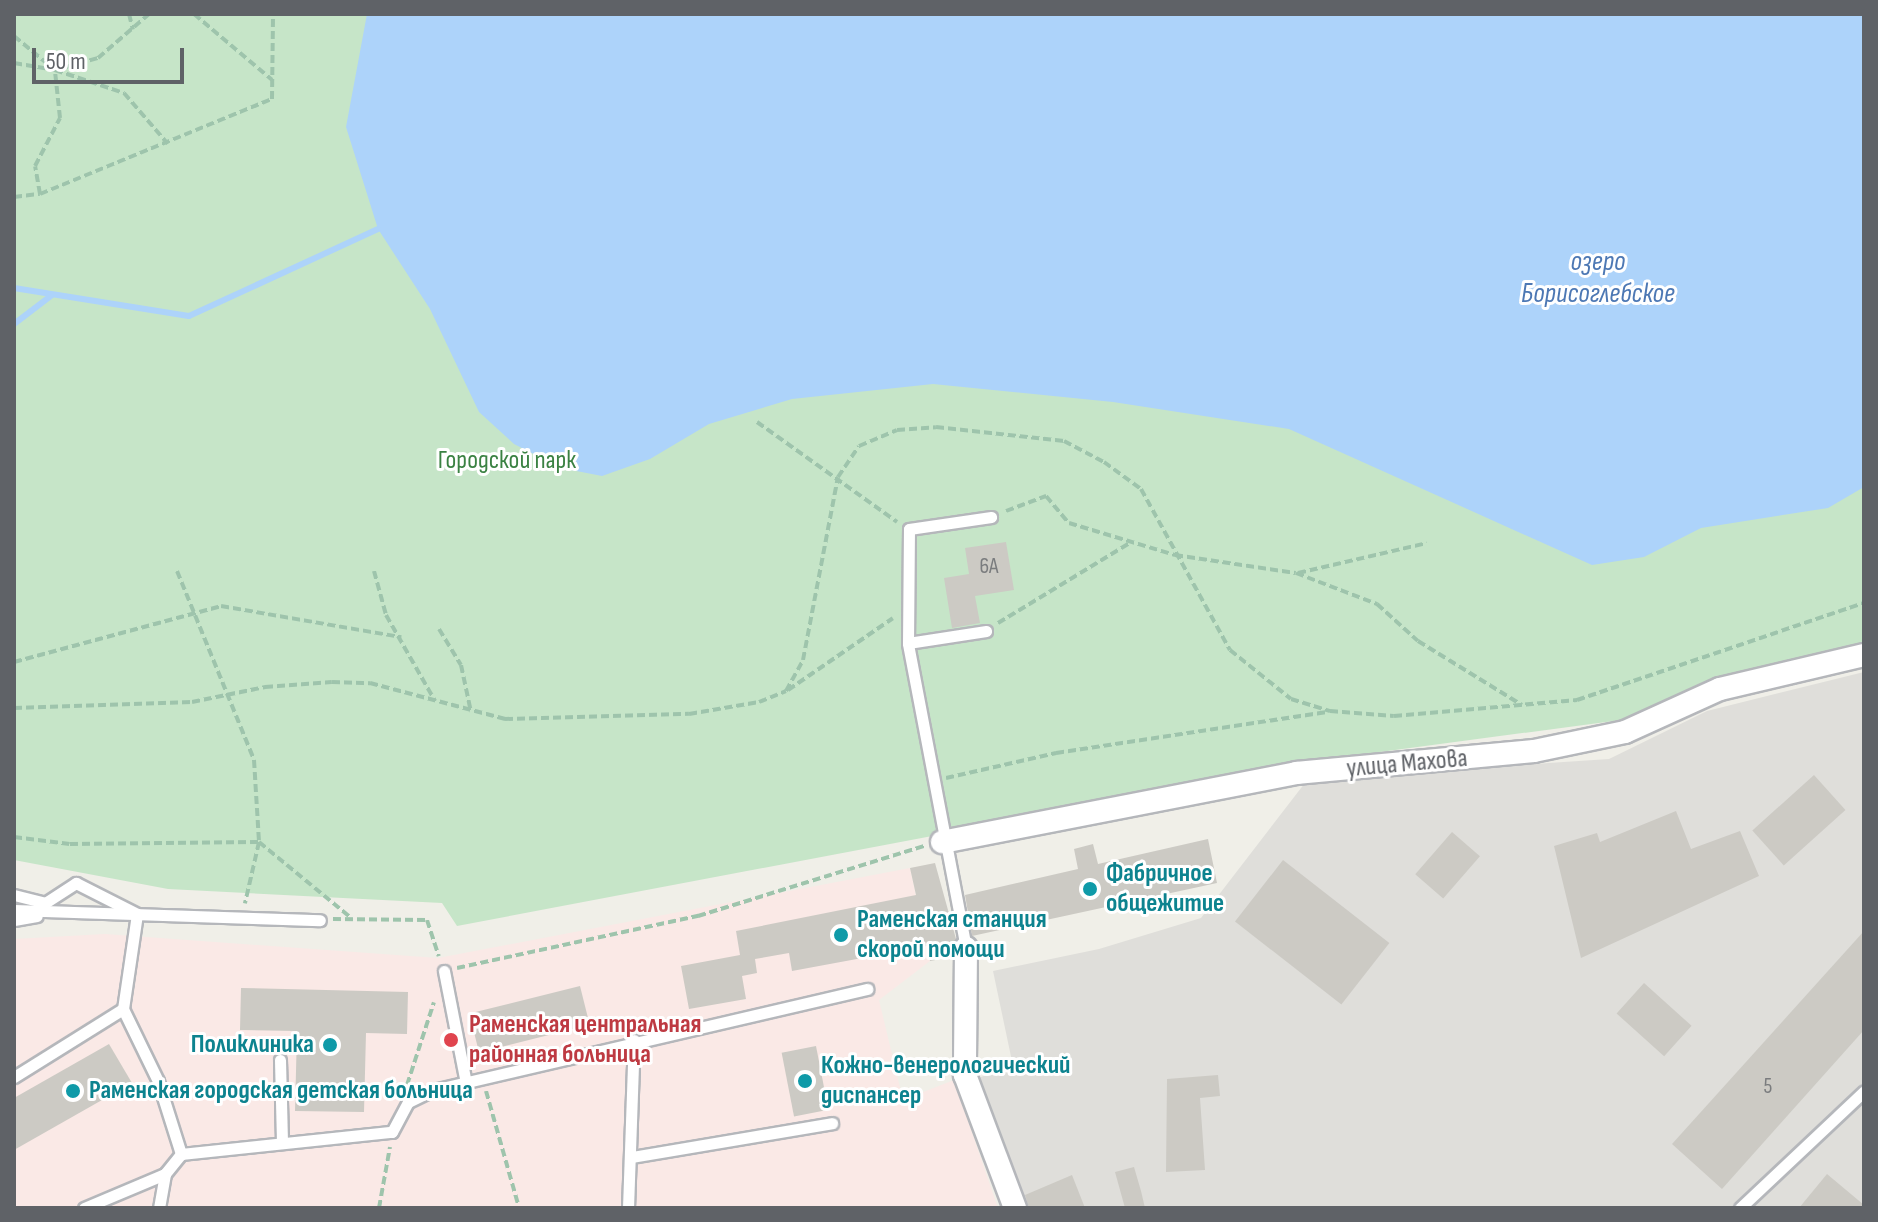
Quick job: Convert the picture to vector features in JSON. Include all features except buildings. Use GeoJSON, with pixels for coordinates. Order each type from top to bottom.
{"type":"FeatureCollection","features":[{"type":"Feature","properties":{"kind":"street","name":"улица Махова"},"geometry":{"type":"LineString","coordinates":[[942,842],[1296,773],[1534,751],[1625,732],[1720,689],[1864,655]]}},
{"type":"Feature","properties":{"kind":"street"},"geometry":{"type":"LineString","coordinates":[[966,948],[965,1075],[1015,1208]]}},
{"type":"Feature","properties":{"kind":"lane"},"geometry":{"type":"LineString","coordinates":[[966,948],[930,782],[908,643],[909,529],[991,517]]}},
{"type":"Feature","properties":{"kind":"lane"},"geometry":{"type":"LineString","coordinates":[[908,643],[986,631]]}},
{"type":"Feature","properties":{"kind":"lane"},"geometry":{"type":"LineString","coordinates":[[14,895],[45,903],[76,883],[137,914]]}},
{"type":"Feature","properties":{"kind":"lane"},"geometry":{"type":"LineString","coordinates":[[14,910],[320,920]]}},
{"type":"Feature","properties":{"kind":"lane"},"geometry":{"type":"LineString","coordinates":[[14,920],[57,912]]}},
{"type":"Feature","properties":{"kind":"lane"},"geometry":{"type":"LineString","coordinates":[[137,914],[123,1009],[158,1081],[181,1154]]}},
{"type":"Feature","properties":{"kind":"lane"},"geometry":{"type":"LineString","coordinates":[[444,971],[466,1083]]}},
{"type":"Feature","properties":{"kind":"lane"},"geometry":{"type":"LineString","coordinates":[[84,1208],[165,1174],[181,1154],[282,1141],[392,1132],[408,1102],[482,1078],[634,1040],[867,989]]}},
{"type":"Feature","properties":{"kind":"lane"},"geometry":{"type":"LineString","coordinates":[[14,1077],[123,1009]]}},
{"type":"Feature","properties":{"kind":"lane"},"geometry":{"type":"LineString","coordinates":[[628,1208],[634,1040]]}},
{"type":"Feature","properties":{"kind":"lane"},"geometry":{"type":"LineString","coordinates":[[280,1060],[282,1141]]}},
{"type":"Feature","properties":{"kind":"lane"},"geometry":{"type":"LineString","coordinates":[[1740,1208],[1864,1091]]}},
{"type":"Feature","properties":{"kind":"lane"},"geometry":{"type":"LineString","coordinates":[[632,1157],[832,1123]]}},
{"type":"Feature","properties":{"kind":"lane"},"geometry":{"type":"LineString","coordinates":[[159,1208],[165,1174]]}},
{"type":"Feature","properties":{"kind":"path"},"geometry":{"type":"LineString","coordinates":[[129,14],[133,30]]}},
{"type":"Feature","properties":{"kind":"path"},"geometry":{"type":"LineString","coordinates":[[55,70],[98,58],[149,14]]}},
{"type":"Feature","properties":{"kind":"path"},"geometry":{"type":"LineString","coordinates":[[194,14],[272,80]]}},
{"type":"Feature","properties":{"kind":"path"},"geometry":{"type":"LineString","coordinates":[[14,197],[40,194],[272,99],[273,14]]}},
{"type":"Feature","properties":{"kind":"path"},"geometry":{"type":"LineString","coordinates":[[14,36],[55,70],[60,118],[35,166],[40,194]]}},
{"type":"Feature","properties":{"kind":"path"},"geometry":{"type":"LineString","coordinates":[[14,63],[55,70],[124,93],[168,144]]}},
{"type":"Feature","properties":{"kind":"path"},"geometry":{"type":"LineString","coordinates":[[757,422],[909,529]]}},
{"type":"Feature","properties":{"kind":"path"},"geometry":{"type":"LineString","coordinates":[[991,517],[1046,496],[1069,523],[1207,562],[1296,573],[1377,604],[1418,641],[1524,706]]}},
{"type":"Feature","properties":{"kind":"path"},"geometry":{"type":"LineString","coordinates":[[986,631],[1131,541]]}},
{"type":"Feature","properties":{"kind":"path"},"geometry":{"type":"LineString","coordinates":[[1296,573],[1427,543]]}},
{"type":"Feature","properties":{"kind":"path"},"geometry":{"type":"LineString","coordinates":[[177,571],[190,611],[247,732],[259,842],[242,917]]}},
{"type":"Feature","properties":{"kind":"path"},"geometry":{"type":"LineString","coordinates":[[374,571],[386,615],[435,701]]}},
{"type":"Feature","properties":{"kind":"path"},"geometry":{"type":"LineString","coordinates":[[14,662],[190,611],[221,606],[274,611],[359,634],[401,637]]}},
{"type":"Feature","properties":{"kind":"path"},"geometry":{"type":"LineString","coordinates":[[786,691],[892,619],[897,606]]}},
{"type":"Feature","properties":{"kind":"path"},"geometry":{"type":"LineString","coordinates":[[439,629],[461,665],[471,712]]}},
{"type":"Feature","properties":{"kind":"path"},"geometry":{"type":"LineString","coordinates":[[930,782],[1056,753],[1330,711]]}},
{"type":"Feature","properties":{"kind":"path"},"geometry":{"type":"LineString","coordinates":[[14,837],[70,844],[259,842],[351,919]]}},
{"type":"Feature","properties":{"kind":"path"},"geometry":{"type":"LineString","coordinates":[[444,971],[698,916],[942,842]]}},
{"type":"Feature","properties":{"kind":"path"},"geometry":{"type":"LineString","coordinates":[[320,920],[427,920],[444,971],[406,1088]]}},
{"type":"Feature","properties":{"kind":"path"},"geometry":{"type":"LineString","coordinates":[[482,1078],[519,1208]]}},
{"type":"Feature","properties":{"kind":"path"},"geometry":{"type":"LineString","coordinates":[[379,1208],[392,1132]]}},
{"type":"Feature","properties":{"kind":"shaded area"},"geometry":{"type":"Polygon","coordinates":[[[1864,672],[1864,1208],[1028,1208],[978,1078],[1013,1066],[993,971],[1099,949],[1201,918],[1308,779],[1609,759],[1707,711],[1864,672]]]}},
{"type":"Feature","properties":{"kind":"shaded area","name":"Раменская центральная районная больница"},"geometry":{"type":"Polygon","coordinates":[[[910,868],[930,961],[879,1000],[903,1100],[954,1080],[998,1208],[14,1208],[14,939],[105,934],[438,958],[910,868]]]}},
{"type":"Feature","properties":{"kind":"green space","name":"Городской парк"},"geometry":{"type":"Polygon","coordinates":[[[14,14],[1864,14],[1864,647],[1621,720],[1365,754],[457,926],[442,903],[168,889],[14,860],[14,14]]]}},
{"type":"Feature","properties":{"kind":"water","name":"озеро Борисоглебское"},"geometry":{"type":"Polygon","coordinates":[[[367,14],[1864,14],[1864,487],[1828,508],[1701,528],[1644,557],[1592,565],[1289,429],[1113,402],[933,384],[792,399],[709,424],[650,459],[602,476],[561,468],[514,444],[479,412],[430,309],[378,229],[346,127],[367,14]]]}},
{"type":"Feature","properties":{"kind":"waterway"},"geometry":{"type":"LineString","coordinates":[[14,288],[189,316],[378,229]]}},
{"type":"Feature","properties":{"kind":"waterway"},"geometry":{"type":"LineString","coordinates":[[14,324],[52,295]]}},
{"type":"Feature","properties":{"kind":"place","name":"Фабричное общежитие"},"geometry":{"type":"Point","coordinates":[1090,889]}},
{"type":"Feature","properties":{"kind":"place","name":"Раменская станция скорой помощи"},"geometry":{"type":"Point","coordinates":[841,935]}},
{"type":"Feature","properties":{"kind":"place","name":"Раменская центральная районная больница"},"geometry":{"type":"Point","coordinates":[451,1040]}},
{"type":"Feature","properties":{"kind":"place","name":"Поликлиника"},"geometry":{"type":"Point","coordinates":[330,1045]}},
{"type":"Feature","properties":{"kind":"place","name":"Кожно-венерологический диспансер"},"geometry":{"type":"Point","coordinates":[805,1081]}},
{"type":"Feature","properties":{"kind":"place","name":"Раменская городская детская больница"},"geometry":{"type":"Point","coordinates":[73,1091]}}]}
